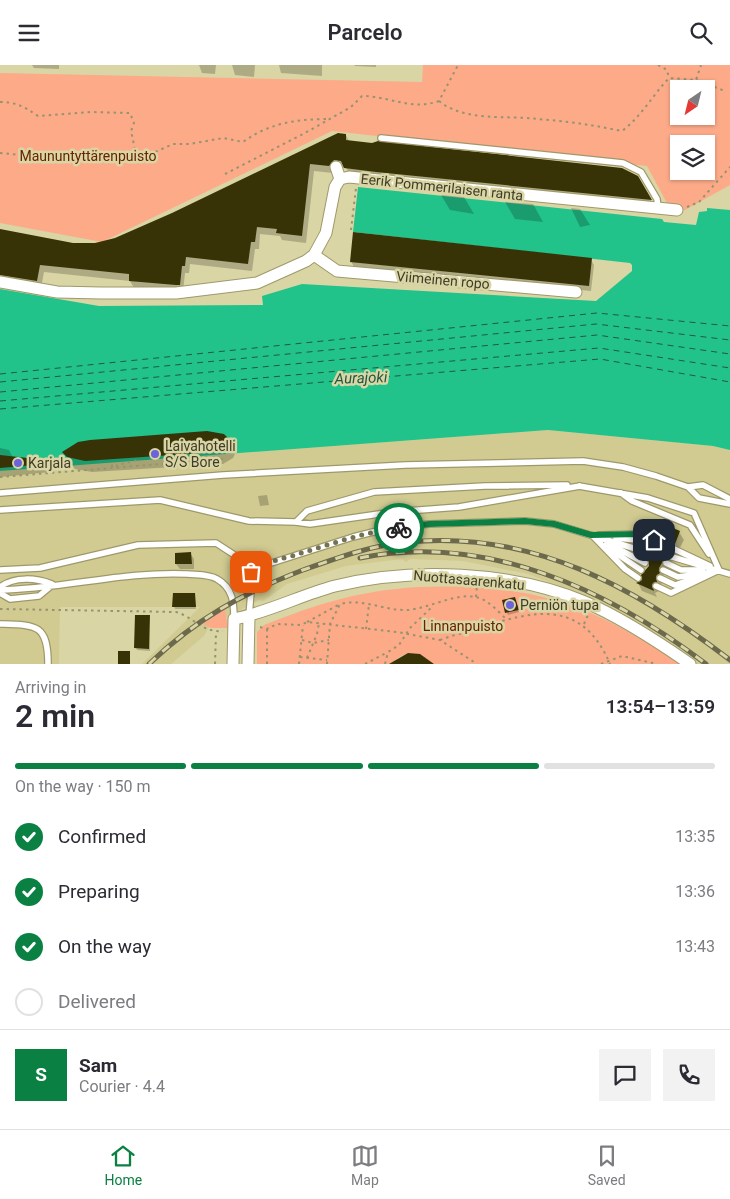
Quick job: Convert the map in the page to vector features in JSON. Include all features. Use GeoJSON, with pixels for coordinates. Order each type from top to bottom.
{"type":"FeatureCollection","features":[{"type":"Feature","properties":{"kind":"street"},"geometry":{"type":"LineString","coordinates":[[0,282],[56,292],[176,293],[257,283],[306,261],[314,255],[326,233],[335,187],[340,179],[336,167]]}},
{"type":"Feature","properties":{"kind":"street","name":"Eerik Pommerilaisen ranta"},"geometry":{"type":"LineString","coordinates":[[340,179],[349,177],[677,210]]}},
{"type":"Feature","properties":{"kind":"street","name":"Viimeinen ropo"},"geometry":{"type":"LineString","coordinates":[[314,255],[337,271],[576,292]]}},
{"type":"Feature","properties":{"kind":"street","name":"Nuottasaarenkatu"},"geometry":{"type":"LineString","coordinates":[[234,619],[271,609],[334,587],[395,576],[427,575],[515,582],[557,592],[585,602],[639,631],[690,664]]}},
{"type":"Feature","properties":{"kind":"street"},"geometry":{"type":"LineString","coordinates":[[248,664],[249,616]]}},
{"type":"Feature","properties":{"kind":"street"},"geometry":{"type":"LineString","coordinates":[[233,664],[234,619]]}},
{"type":"Feature","properties":{"kind":"lane"},"geometry":{"type":"LineString","coordinates":[[381,138],[624,163],[641,172],[658,199],[658,208]]}},
{"type":"Feature","properties":{"kind":"lane"},"geometry":{"type":"LineString","coordinates":[[0,493],[233,475],[404,465],[583,461],[623,467],[688,487],[703,485],[730,499]]}},
{"type":"Feature","properties":{"kind":"lane"},"geometry":{"type":"LineString","coordinates":[[0,511],[160,500],[249,521],[296,521],[310,524],[393,511],[460,507],[580,485]]}},
{"type":"Feature","properties":{"kind":"lane"},"geometry":{"type":"LineString","coordinates":[[296,521],[307,511],[374,492],[485,486],[580,485],[648,498],[694,513],[719,570]]}},
{"type":"Feature","properties":{"kind":"lane"},"geometry":{"type":"LineString","coordinates":[[688,487],[699,498],[730,503]]}},
{"type":"Feature","properties":{"kind":"lane"},"geometry":{"type":"LineString","coordinates":[[620,492],[632,501],[690,525],[719,570]]}},
{"type":"Feature","properties":{"kind":"lane"},"geometry":{"type":"LineString","coordinates":[[248,575],[269,563],[353,537],[386,529],[429,524],[525,521],[554,524],[633,548],[648,555]]}},
{"type":"Feature","properties":{"kind":"lane"},"geometry":{"type":"LineString","coordinates":[[591,535],[639,534],[654,540]]}},
{"type":"Feature","properties":{"kind":"lane"},"geometry":{"type":"LineString","coordinates":[[591,535],[637,540],[651,548]]}},
{"type":"Feature","properties":{"kind":"lane"},"geometry":{"type":"LineString","coordinates":[[591,535],[645,563]]}},
{"type":"Feature","properties":{"kind":"lane"},"geometry":{"type":"LineString","coordinates":[[591,535],[641,570]]}},
{"type":"Feature","properties":{"kind":"lane"},"geometry":{"type":"LineString","coordinates":[[591,535],[625,569],[638,578]]}},
{"type":"Feature","properties":{"kind":"lane"},"geometry":{"type":"LineString","coordinates":[[0,570],[40,568],[138,545],[216,543],[227,548],[236,556],[248,575],[251,591],[249,616]]}},
{"type":"Feature","properties":{"kind":"lane"},"geometry":{"type":"LineString","coordinates":[[672,547],[719,570]]}},
{"type":"Feature","properties":{"kind":"lane"},"geometry":{"type":"LineString","coordinates":[[669,555],[730,574]]}},
{"type":"Feature","properties":{"kind":"lane"},"geometry":{"type":"LineString","coordinates":[[666,563],[681,570],[719,570]]}},
{"type":"Feature","properties":{"kind":"lane"},"geometry":{"type":"LineString","coordinates":[[663,570],[678,577],[719,570]]}},
{"type":"Feature","properties":{"kind":"lane"},"geometry":{"type":"LineString","coordinates":[[660,578],[675,585],[719,570]]}},
{"type":"Feature","properties":{"kind":"lane"},"geometry":{"type":"LineString","coordinates":[[656,586],[671,593],[719,570]]}},
{"type":"Feature","properties":{"kind":"lane"},"geometry":{"type":"LineString","coordinates":[[53,584],[38,596],[10,599],[0,590],[8,581],[39,579],[53,584],[104,578],[172,574],[206,575],[222,582],[230,593],[234,600],[234,619]]}},
{"type":"Feature","properties":{"kind":"lane"},"geometry":{"type":"LineString","coordinates":[[0,624],[32,626],[39,629],[47,640],[48,664]]}},
{"type":"Feature","properties":{"kind":"path"},"geometry":{"type":"LineString","coordinates":[[439,101],[458,65]]}},
{"type":"Feature","properties":{"kind":"path"},"geometry":{"type":"LineString","coordinates":[[658,65],[667,70],[669,78]]}},
{"type":"Feature","properties":{"kind":"path"},"geometry":{"type":"LineString","coordinates":[[225,174],[263,157],[351,107],[362,96],[372,96],[418,106],[439,101],[457,111],[476,115],[585,123],[622,131],[636,120],[650,97],[669,78],[696,80],[701,65]]}},
{"type":"Feature","properties":{"kind":"path"},"geometry":{"type":"LineString","coordinates":[[715,87],[726,91]]}},
{"type":"Feature","properties":{"kind":"path"},"geometry":{"type":"LineString","coordinates":[[0,103],[12,102],[23,105],[38,116],[91,112],[130,113],[134,123],[131,131],[136,154]]}},
{"type":"Feature","properties":{"kind":"path"},"geometry":{"type":"LineString","coordinates":[[0,153],[55,158],[153,153],[173,144],[190,144],[223,137],[243,142],[255,134],[288,121],[328,119]]}},
{"type":"Feature","properties":{"kind":"path"},"geometry":{"type":"LineString","coordinates":[[677,210],[699,203],[730,167]]}},
{"type":"Feature","properties":{"kind":"path"},"geometry":{"type":"LineString","coordinates":[[352,230],[355,193]]}},
{"type":"Feature","properties":{"kind":"path"},"geometry":{"type":"LineString","coordinates":[[0,477],[223,459]]}},
{"type":"Feature","properties":{"kind":"path"},"geometry":{"type":"LineString","coordinates":[[117,467],[139,460]]}},
{"type":"Feature","properties":{"kind":"path"},"geometry":{"type":"LineString","coordinates":[[112,461],[112,467]]}},
{"type":"Feature","properties":{"kind":"path"},"geometry":{"type":"LineString","coordinates":[[476,597],[477,586]]}},
{"type":"Feature","properties":{"kind":"path"},"geometry":{"type":"LineString","coordinates":[[258,627],[268,629],[276,624],[303,625],[340,604],[350,601],[406,610],[433,606],[453,599],[476,597],[496,609],[506,619]]}},
{"type":"Feature","properties":{"kind":"path"},"geometry":{"type":"LineString","coordinates":[[366,629],[369,603]]}},
{"type":"Feature","properties":{"kind":"path"},"geometry":{"type":"LineString","coordinates":[[327,664],[330,624],[340,604]]}},
{"type":"Feature","properties":{"kind":"path"},"geometry":{"type":"LineString","coordinates":[[364,664],[399,645],[410,628],[433,606]]}},
{"type":"Feature","properties":{"kind":"path"},"geometry":{"type":"LineString","coordinates":[[0,609],[176,612],[183,614],[201,627],[216,632],[215,664]]}},
{"type":"Feature","properties":{"kind":"path"},"geometry":{"type":"LineString","coordinates":[[512,611],[514,617]]}},
{"type":"Feature","properties":{"kind":"path"},"geometry":{"type":"LineString","coordinates":[[583,625],[591,611]]}},
{"type":"Feature","properties":{"kind":"path"},"geometry":{"type":"LineString","coordinates":[[307,622],[440,640],[514,617],[531,614],[554,614],[583,625],[609,662]]}},
{"type":"Feature","properties":{"kind":"path"},"geometry":{"type":"LineString","coordinates":[[307,658],[320,623]]}},
{"type":"Feature","properties":{"kind":"path"},"geometry":{"type":"LineString","coordinates":[[299,664],[303,625]]}},
{"type":"Feature","properties":{"kind":"path"},"geometry":{"type":"LineString","coordinates":[[267,664],[268,629]]}},
{"type":"Feature","properties":{"kind":"path"},"geometry":{"type":"LineString","coordinates":[[302,640],[313,643],[329,640]]}},
{"type":"Feature","properties":{"kind":"path"},"geometry":{"type":"LineString","coordinates":[[440,640],[475,664]]}},
{"type":"Feature","properties":{"kind":"path"},"geometry":{"type":"LineString","coordinates":[[385,664],[388,652]]}},
{"type":"Feature","properties":{"kind":"path"},"geometry":{"type":"LineString","coordinates":[[300,657],[327,660]]}},
{"type":"Feature","properties":{"kind":"path"},"geometry":{"type":"LineString","coordinates":[[602,664],[627,657],[657,664]]}},
{"type":"Feature","properties":{"kind":"shaded area"},"geometry":{"type":"Polygon","coordinates":[[[548,430],[713,446],[730,450],[730,664],[696,664],[678,651],[585,596],[528,574],[463,561],[411,559],[406,562],[402,559],[346,566],[287,584],[263,601],[259,600],[209,627],[204,636],[171,664],[142,664],[200,607],[60,607],[59,664],[0,664],[0,471],[548,430]]]}},
{"type":"Feature","properties":{"kind":"green space","name":"Maununtyttärenpuisto"},"geometry":{"type":"Polygon","coordinates":[[[423,65],[730,65],[730,185],[685,210],[670,209],[647,166],[332,131],[102,242],[0,223],[0,73],[422,82],[423,65]]]}},
{"type":"Feature","properties":{"kind":"green space","name":"Linnanpuisto"},"geometry":{"type":"Polygon","coordinates":[[[418,587],[493,589],[526,593],[556,601],[586,611],[616,625],[680,664],[429,664],[421,656],[411,653],[401,656],[393,664],[257,664],[257,632],[264,625],[303,610],[340,599],[418,587]]]}},
{"type":"Feature","properties":{"kind":"green space"},"geometry":{"type":"Polygon","coordinates":[[[225,609],[228,628],[211,628],[203,624],[225,609]]]}},
{"type":"Feature","properties":{"kind":"water","name":"Aurajoki"},"geometry":{"type":"Polygon","coordinates":[[[358,187],[662,219],[664,222],[696,225],[699,212],[707,211],[707,208],[730,210],[730,450],[713,446],[548,430],[0,471],[0,289],[99,306],[263,305],[262,296],[302,284],[596,301],[632,271],[630,263],[353,232],[358,187]]]}},
{"type":"Feature","properties":{"kind":"building"},"geometry":{"type":"Polygon","coordinates":[[[338,133],[346,134],[346,140],[372,143],[378,141],[622,168],[638,176],[652,200],[344,168],[341,161],[334,160],[329,166],[310,164],[302,236],[276,233],[277,229],[257,227],[255,242],[251,242],[248,264],[186,257],[185,266],[182,266],[180,285],[129,281],[129,274],[40,265],[37,281],[0,275],[0,229],[73,243],[95,243],[115,238],[172,213],[338,133]]]}},
{"type":"Feature","properties":{"kind":"building"},"geometry":{"type":"Polygon","coordinates":[[[353,232],[592,258],[589,286],[350,262],[353,232]]]}},
{"type":"Feature","properties":{"kind":"building"},"geometry":{"type":"Polygon","coordinates":[[[207,431],[224,434],[229,439],[228,445],[216,452],[85,461],[67,457],[62,452],[78,442],[90,440],[207,431]]]}},
{"type":"Feature","properties":{"kind":"building","name":"Karjala"},"geometry":{"type":"Polygon","coordinates":[[[0,455],[46,460],[46,464],[0,468],[0,455]]]}},
{"type":"Feature","properties":{"kind":"building"},"geometry":{"type":"Polygon","coordinates":[[[659,522],[680,531],[675,544],[668,546],[669,551],[665,554],[665,558],[659,568],[660,573],[656,576],[657,582],[652,584],[654,591],[636,583],[642,580],[641,575],[649,566],[648,560],[652,557],[652,553],[655,550],[654,545],[660,541],[653,534],[659,522]]]}},
{"type":"Feature","properties":{"kind":"building"},"geometry":{"type":"Polygon","coordinates":[[[191,552],[192,564],[175,564],[175,553],[191,552]]]}},
{"type":"Feature","properties":{"kind":"building"},"geometry":{"type":"Polygon","coordinates":[[[173,593],[195,593],[196,607],[172,607],[173,593]]]}},
{"type":"Feature","properties":{"kind":"building","name":"Perniön tupa"},"geometry":{"type":"Polygon","coordinates":[[[515,597],[519,610],[505,613],[502,600],[515,597]]]}},
{"type":"Feature","properties":{"kind":"building"},"geometry":{"type":"Polygon","coordinates":[[[135,615],[150,615],[149,649],[134,648],[135,615]]]}},
{"type":"Feature","properties":{"kind":"building"},"geometry":{"type":"Polygon","coordinates":[[[118,651],[130,651],[130,664],[118,664],[118,651]]]}},
{"type":"Feature","properties":{"kind":"building"},"geometry":{"type":"Polygon","coordinates":[[[408,653],[420,654],[434,664],[389,664],[408,653]]]}},
{"type":"Feature","properties":{"kind":"ferry route"},"geometry":{"type":"LineString","coordinates":[[0,374],[597,313],[730,326]]}},
{"type":"Feature","properties":{"kind":"ferry route"},"geometry":{"type":"LineString","coordinates":[[0,382],[596,324],[730,340]]}},
{"type":"Feature","properties":{"kind":"ferry route"},"geometry":{"type":"LineString","coordinates":[[0,392],[597,335],[730,354]]}},
{"type":"Feature","properties":{"kind":"ferry route"},"geometry":{"type":"LineString","coordinates":[[0,401],[599,348],[730,368]]}},
{"type":"Feature","properties":{"kind":"ferry route"},"geometry":{"type":"LineString","coordinates":[[0,409],[600,359],[730,382]]}},
{"type":"Feature","properties":{"kind":"railway"},"geometry":{"type":"LineString","coordinates":[[149,664],[184,634],[221,609],[260,588],[303,570],[381,546],[408,542],[453,541],[497,545],[539,555],[580,569],[619,587],[657,609],[694,633],[730,660]]}},
{"type":"Feature","properties":{"kind":"railway"},"geometry":{"type":"LineString","coordinates":[[360,558],[407,552],[453,553],[499,561],[544,573],[587,591],[629,613],[668,637],[706,664]]}},
{"type":"Feature","properties":{"kind":"way so far"},"geometry":{"type":"LineString","coordinates":[[251,572],[262,566],[353,537],[386,529],[399,528]]}},
{"type":"Feature","properties":{"kind":"place","name":"Laivahotelli S/S Bore"},"geometry":{"type":"Point","coordinates":[155,454]}},
{"type":"Feature","properties":{"kind":"place","name":"Karjala"},"geometry":{"type":"Point","coordinates":[18,463]}},
{"type":"Feature","properties":{"kind":"place","name":"Perniön tupa"},"geometry":{"type":"Point","coordinates":[510,605]}},
{"type":"Feature","properties":{"kind":"route"},"geometry":{"type":"LineString","coordinates":[[399,528],[429,524],[525,521],[554,524],[591,535],[639,534],[654,540]]}}]}
